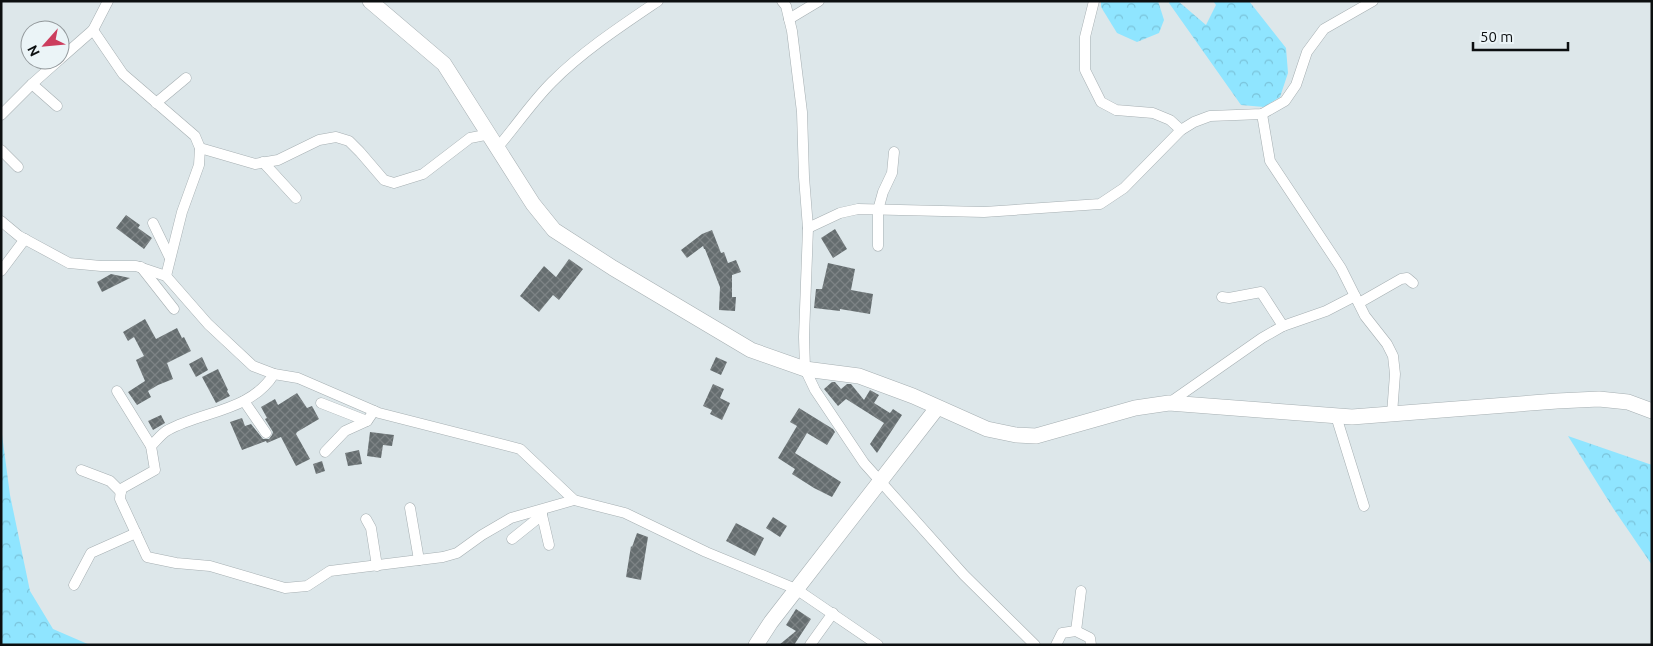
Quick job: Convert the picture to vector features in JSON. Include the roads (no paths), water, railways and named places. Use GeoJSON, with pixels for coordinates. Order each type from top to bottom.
{"type":"FeatureCollection","features":[{"type":"Feature","properties":{"kind":"street"},"geometry":{"type":"LineString","coordinates":[[70,51],[93,30],[108,1]]}},
{"type":"Feature","properties":{"kind":"street"},"geometry":{"type":"LineString","coordinates":[[370,1],[444,64],[533,204],[554,230],[613,268],[751,350],[805,369],[859,376],[913,396],[988,429],[1016,435],[1036,436],[1135,408],[1169,402],[1352,417],[1557,401],[1599,400],[1628,402],[1652,411]]}},
{"type":"Feature","properties":{"kind":"street"},"geometry":{"type":"LineString","coordinates":[[498,147],[550,84],[575,61],[616,28],[658,1]]}},
{"type":"Feature","properties":{"kind":"street"},"geometry":{"type":"LineString","coordinates":[[782,1],[786,6],[789,19],[802,112],[808,228],[804,337],[805,369],[815,390],[836,424],[864,463],[964,575],[1035,645]]}},
{"type":"Feature","properties":{"kind":"street"},"geometry":{"type":"LineString","coordinates":[[789,19],[819,1]]}},
{"type":"Feature","properties":{"kind":"street"},"geometry":{"type":"LineString","coordinates":[[1094,1],[1085,37],[1085,70],[1101,102],[1116,110],[1153,113],[1170,120],[1180,130]]}},
{"type":"Feature","properties":{"kind":"street"},"geometry":{"type":"LineString","coordinates":[[808,228],[840,213],[858,209],[984,212],[1100,204],[1124,188],[1180,130],[1194,122],[1210,116],[1262,114],[1285,101],[1296,86],[1307,52],[1324,29],[1373,1]]}},
{"type":"Feature","properties":{"kind":"street"},"geometry":{"type":"LineString","coordinates":[[93,30],[123,74],[195,136],[200,148],[199,165],[182,212],[166,276]]}},
{"type":"Feature","properties":{"kind":"street"},"geometry":{"type":"LineString","coordinates":[[2,114],[48,70]]}},
{"type":"Feature","properties":{"kind":"street"},"geometry":{"type":"LineString","coordinates":[[156,102],[186,78]]}},
{"type":"Feature","properties":{"kind":"street"},"geometry":{"type":"LineString","coordinates":[[32,84],[57,106]]}},
{"type":"Feature","properties":{"kind":"street"},"geometry":{"type":"LineString","coordinates":[[1262,114],[1270,161],[1341,268],[1365,316],[1387,344],[1393,356],[1395,374],[1392,414]]}},
{"type":"Feature","properties":{"kind":"street"},"geometry":{"type":"LineString","coordinates":[[200,148],[255,164],[278,160],[319,140],[336,137],[349,141],[384,180],[394,183],[423,174],[470,138],[490,134]]}},
{"type":"Feature","properties":{"kind":"street"},"geometry":{"type":"LineString","coordinates":[[1,150],[18,166]]}},
{"type":"Feature","properties":{"kind":"street"},"geometry":{"type":"LineString","coordinates":[[878,246],[878,210],[883,192],[892,173],[894,152]]}},
{"type":"Feature","properties":{"kind":"street"},"geometry":{"type":"LineString","coordinates":[[264,162],[296,198]]}},
{"type":"Feature","properties":{"kind":"street"},"geometry":{"type":"LineString","coordinates":[[1,221],[18,236],[69,262],[101,266],[136,266],[166,276],[208,324],[253,366],[274,374],[298,378],[374,411],[520,449],[574,500],[625,513],[706,552],[796,589],[833,612],[878,645]]}},
{"type":"Feature","properties":{"kind":"street"},"geometry":{"type":"LineString","coordinates":[[153,223],[170,258]]}},
{"type":"Feature","properties":{"kind":"street"},"geometry":{"type":"LineString","coordinates":[[1,271],[25,239]]}},
{"type":"Feature","properties":{"kind":"street"},"geometry":{"type":"LineString","coordinates":[[141,267],[174,309]]}},
{"type":"Feature","properties":{"kind":"street"},"geometry":{"type":"LineString","coordinates":[[1169,402],[1262,338],[1283,326],[1357,300],[1400,279],[1407,278],[1413,283]]}},
{"type":"Feature","properties":{"kind":"street"},"geometry":{"type":"LineString","coordinates":[[1222,297],[1230,298],[1261,292],[1283,326]]}},
{"type":"Feature","properties":{"kind":"street"},"geometry":{"type":"LineString","coordinates":[[151,446],[166,430],[252,397],[267,385],[274,374]]}},
{"type":"Feature","properties":{"kind":"street"},"geometry":{"type":"LineString","coordinates":[[117,391],[151,446],[155,470],[121,489],[120,499],[147,557],[176,563],[210,566],[285,588],[307,586],[330,571],[377,566],[457,553],[482,534],[511,518],[542,512],[574,500]]}},
{"type":"Feature","properties":{"kind":"street"},"geometry":{"type":"LineString","coordinates":[[244,401],[266,433]]}},
{"type":"Feature","properties":{"kind":"street"},"geometry":{"type":"LineString","coordinates":[[321,403],[366,421]]}},
{"type":"Feature","properties":{"kind":"street"},"geometry":{"type":"LineString","coordinates":[[756,645],[796,589],[937,408]]}},
{"type":"Feature","properties":{"kind":"street"},"geometry":{"type":"LineString","coordinates":[[325,452],[345,431],[366,421],[374,411]]}},
{"type":"Feature","properties":{"kind":"street"},"geometry":{"type":"LineString","coordinates":[[1336,416],[1364,506]]}},
{"type":"Feature","properties":{"kind":"street"},"geometry":{"type":"LineString","coordinates":[[81,470],[110,481],[121,492]]}},
{"type":"Feature","properties":{"kind":"street"},"geometry":{"type":"LineString","coordinates":[[410,508],[419,560]]}},
{"type":"Feature","properties":{"kind":"street"},"geometry":{"type":"LineString","coordinates":[[512,539],[542,512]]}},
{"type":"Feature","properties":{"kind":"street"},"geometry":{"type":"LineString","coordinates":[[542,512],[549,545]]}},
{"type":"Feature","properties":{"kind":"street"},"geometry":{"type":"LineString","coordinates":[[366,519],[370,528],[377,566]]}},
{"type":"Feature","properties":{"kind":"street"},"geometry":{"type":"LineString","coordinates":[[74,586],[91,553],[136,533]]}},
{"type":"Feature","properties":{"kind":"street"},"geometry":{"type":"LineString","coordinates":[[1076,631],[1081,591]]}},
{"type":"Feature","properties":{"kind":"street"},"geometry":{"type":"LineString","coordinates":[[810,645],[833,612]]}},
{"type":"Feature","properties":{"kind":"street"},"geometry":{"type":"LineString","coordinates":[[1056,645],[1062,633],[1076,631],[1090,638],[1091,645]]}}]}
